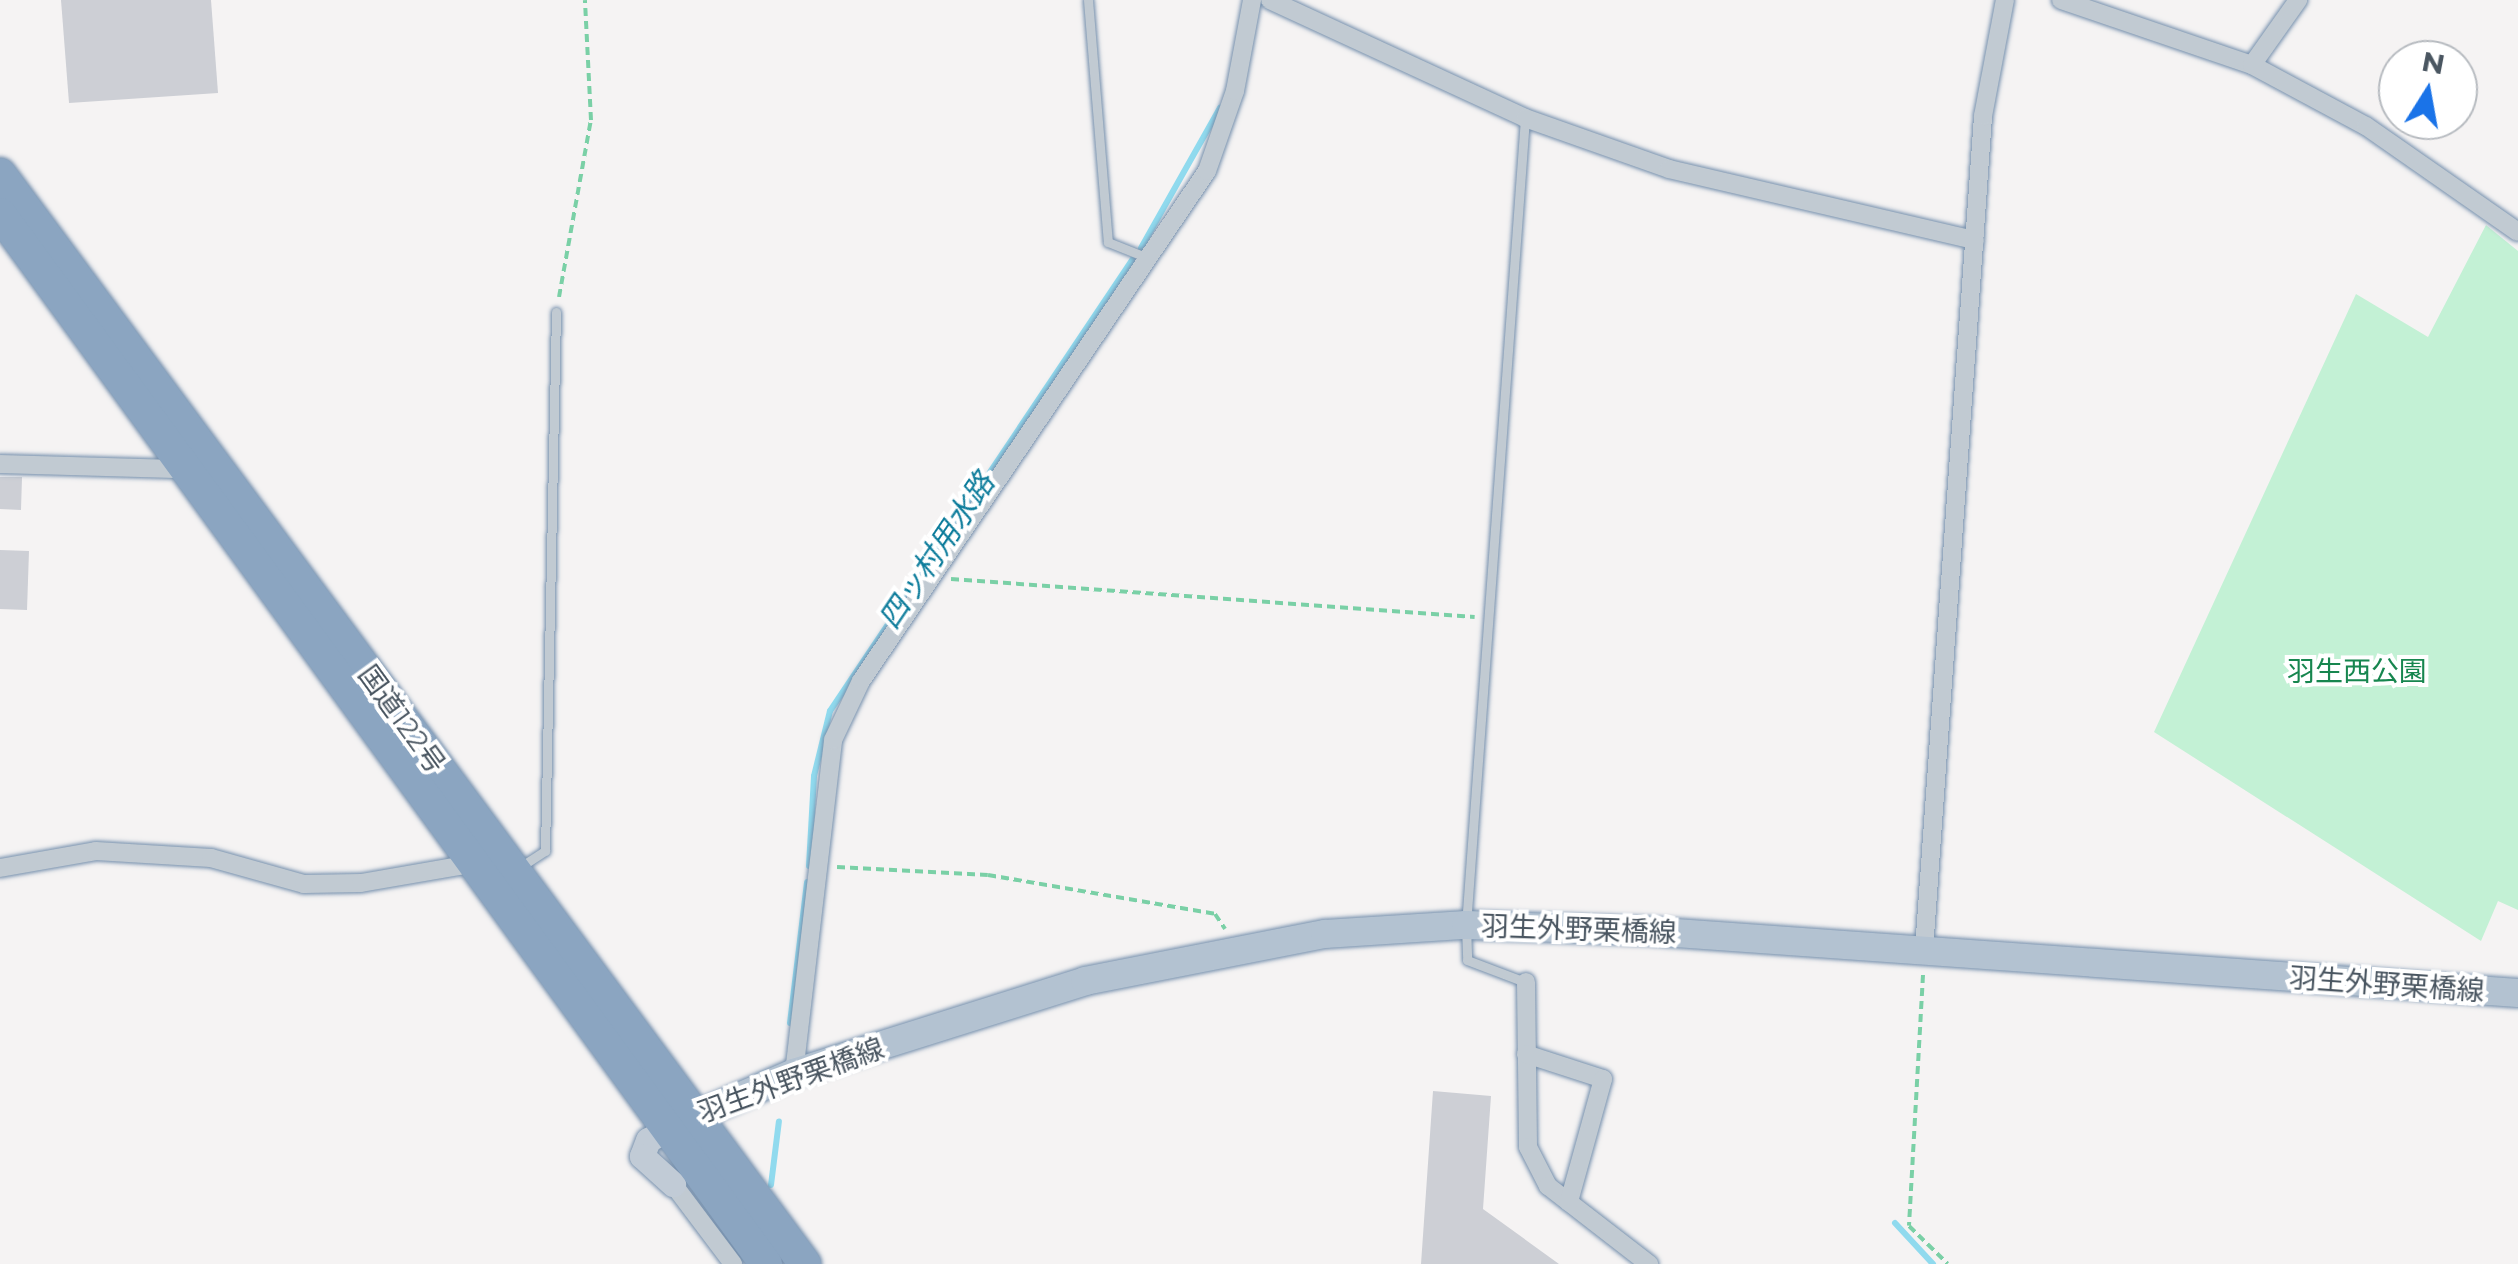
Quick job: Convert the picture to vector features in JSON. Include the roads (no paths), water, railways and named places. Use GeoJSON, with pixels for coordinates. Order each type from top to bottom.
{"type":"FeatureCollection","features":[{"type":"Feature","properties":{"kind":"highway","name":"国道122号"},"geometry":{"type":"LineString","coordinates":[[0,174],[514,871],[681,1122],[766,1264]]}},
{"type":"Feature","properties":{"kind":"highway","name":"国道122号"},"geometry":{"type":"LineString","coordinates":[[0,214],[184,469],[478,863],[681,1122],[806,1264]]}},
{"type":"Feature","properties":{"kind":"main road","name":"羽生外野栗橋線"},"geometry":{"type":"LineString","coordinates":[[681,1122],[794,1073],[1085,981],[1238,948],[1466,925],[1924,950],[2518,993]]}},
{"type":"Feature","properties":{"kind":"street"},"geometry":{"type":"LineString","coordinates":[[794,1073],[833,740],[861,681],[1207,171],[1235,91],[1252,0]]}},
{"type":"Feature","properties":{"kind":"street"},"geometry":{"type":"LineString","coordinates":[[1270,0],[1525,118],[1668,170],[1975,240]]}},
{"type":"Feature","properties":{"kind":"street"},"geometry":{"type":"LineString","coordinates":[[1924,950],[1983,116],[2005,0]]}},
{"type":"Feature","properties":{"kind":"street"},"geometry":{"type":"LineString","coordinates":[[2061,0],[2252,65],[2366,126],[2518,232]]}},
{"type":"Feature","properties":{"kind":"street"},"geometry":{"type":"LineString","coordinates":[[2252,65],[2298,0]]}},
{"type":"Feature","properties":{"kind":"street"},"geometry":{"type":"LineString","coordinates":[[0,464],[184,469]]}},
{"type":"Feature","properties":{"kind":"street"},"geometry":{"type":"LineString","coordinates":[[0,868],[96,851],[211,858],[304,884],[361,883],[478,863]]}},
{"type":"Feature","properties":{"kind":"street"},"geometry":{"type":"LineString","coordinates":[[1526,982],[1528,1147],[1548,1186],[1649,1264]]}},
{"type":"Feature","properties":{"kind":"street"},"geometry":{"type":"LineString","coordinates":[[1526,1054],[1602,1078],[1569,1202]]}},
{"type":"Feature","properties":{"kind":"street"},"geometry":{"type":"LineString","coordinates":[[681,1122],[648,1140],[642,1156],[673,1184],[732,1264]]}},
{"type":"Feature","properties":{"kind":"lane"},"geometry":{"type":"LineString","coordinates":[[1088,0],[1108,242],[1148,258]]}},
{"type":"Feature","properties":{"kind":"lane"},"geometry":{"type":"LineString","coordinates":[[1525,118],[1466,925],[1467,960],[1526,982]]}},
{"type":"Feature","properties":{"kind":"lane"},"geometry":{"type":"LineString","coordinates":[[514,871],[545,851],[556,312]]}},
{"type":"Feature","properties":{"kind":"waterway"},"geometry":{"type":"LineString","coordinates":[[1141,248],[1220,108]]}},
{"type":"Feature","properties":{"kind":"waterway","name":"四ッ村用水路"},"geometry":{"type":"LineString","coordinates":[[809,866],[814,776],[830,711],[1132,260]]}},
{"type":"Feature","properties":{"kind":"waterway","name":"四ッ村用水路"},"geometry":{"type":"LineString","coordinates":[[790,1023],[807,882]]}},
{"type":"Feature","properties":{"kind":"waterway","name":"四ッ村用水路"},"geometry":{"type":"LineString","coordinates":[[771,1185],[779,1121]]}},
{"type":"Feature","properties":{"kind":"waterway"},"geometry":{"type":"LineString","coordinates":[[1895,1223],[1933,1264]]}},
{"type":"Feature","properties":{"kind":"park label","name":"羽生西公園"},"geometry":{"type":"Point","coordinates":[2357,671]}}]}
